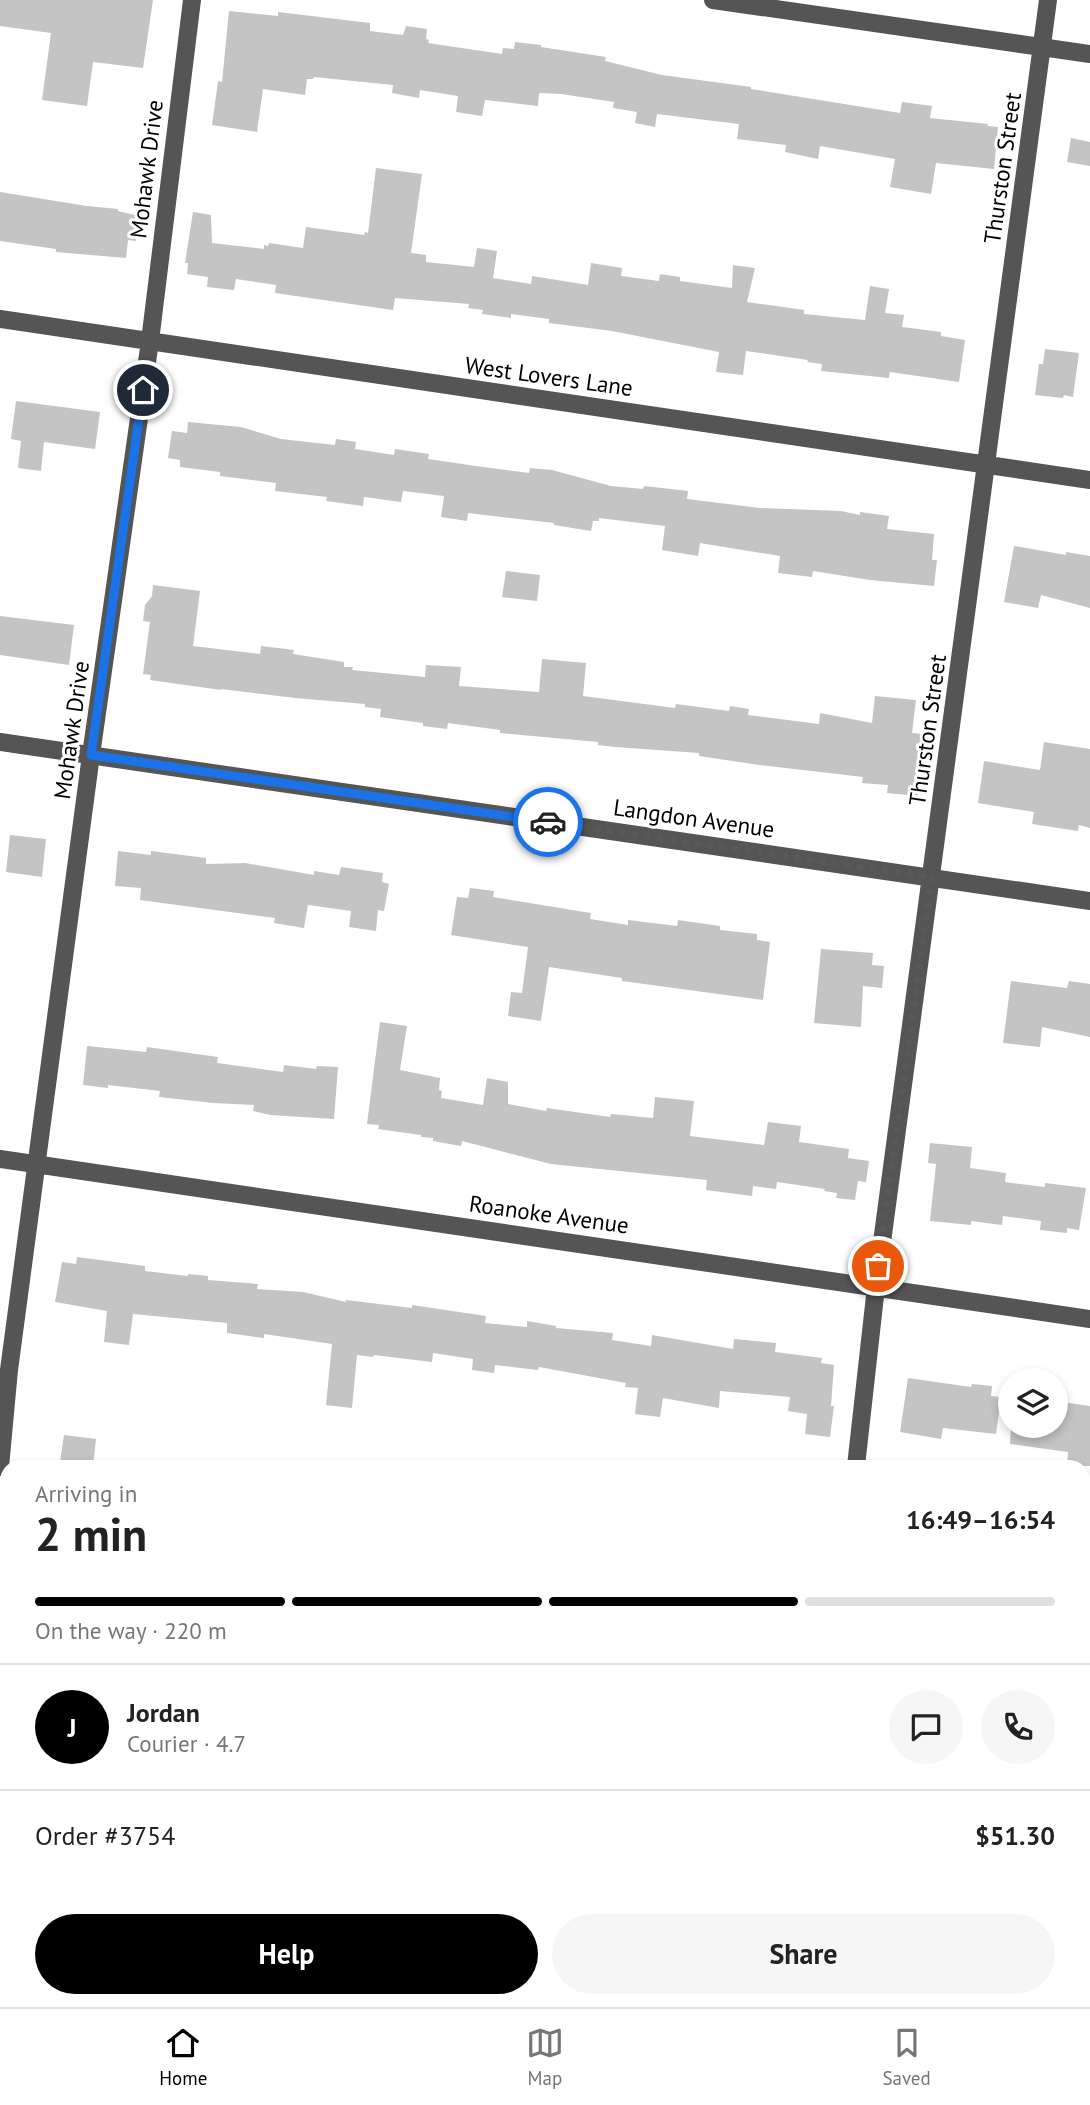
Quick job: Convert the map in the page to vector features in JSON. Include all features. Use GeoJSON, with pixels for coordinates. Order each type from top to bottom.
{"type":"FeatureCollection","features":[{"type":"Feature","properties":{"kind":"street","name":"Mohawk Drive"},"geometry":{"type":"LineString","coordinates":[[1,1460],[9,1370],[91,755],[150,341],[192,0]]}},
{"type":"Feature","properties":{"kind":"street"},"geometry":{"type":"LineString","coordinates":[[712,0],[1090,54]]}},
{"type":"Feature","properties":{"kind":"street","name":"Thurston Street"},"geometry":{"type":"LineString","coordinates":[[857,1460],[876,1287],[1048,0]]}},
{"type":"Feature","properties":{"kind":"street","name":"West Lovers Lane"},"geometry":{"type":"LineString","coordinates":[[0,319],[1090,480]]}},
{"type":"Feature","properties":{"kind":"street","name":"Langdon Avenue"},"geometry":{"type":"LineString","coordinates":[[0,742],[1090,901]]}},
{"type":"Feature","properties":{"kind":"street","name":"Roanoke Avenue"},"geometry":{"type":"LineString","coordinates":[[0,1159],[1090,1319]]}},
{"type":"Feature","properties":{"kind":"building"},"geometry":{"type":"Polygon","coordinates":[[[0,0],[153,0],[143,68],[93,62],[87,106],[42,100],[51,33],[0,26],[0,0]]]}},
{"type":"Feature","properties":{"kind":"building"},"geometry":{"type":"Polygon","coordinates":[[[229,11],[278,16],[278,12],[370,23],[370,31],[403,35],[406,26],[427,29],[428,43],[502,54],[503,48],[514,49],[515,42],[541,45],[606,57],[605,61],[662,75],[751,87],[900,113],[902,102],[932,106],[930,118],[998,127],[994,169],[936,163],[931,194],[890,187],[895,159],[820,146],[818,159],[785,152],[786,145],[737,139],[739,124],[657,114],[655,127],[635,123],[637,112],[613,108],[614,102],[539,93],[538,106],[485,100],[482,116],[456,112],[458,96],[420,90],[419,98],[392,93],[393,85],[314,77],[307,79],[305,95],[263,89],[257,132],[212,125],[218,81],[222,82],[229,11]]]}},
{"type":"Feature","properties":{"kind":"building"},"geometry":{"type":"Polygon","coordinates":[[[1071,138],[1090,142],[1090,166],[1067,162],[1071,138]]]}},
{"type":"Feature","properties":{"kind":"building"},"geometry":{"type":"Polygon","coordinates":[[[376,168],[422,174],[411,253],[426,255],[426,262],[474,267],[477,248],[497,251],[493,278],[531,284],[532,276],[588,285],[591,263],[622,268],[621,276],[659,281],[660,274],[680,277],[680,281],[732,288],[733,265],[755,268],[747,302],[804,310],[804,314],[865,320],[870,286],[889,289],[885,313],[904,315],[902,327],[941,332],[941,336],[965,340],[959,382],[890,372],[889,378],[821,371],[822,364],[807,362],[808,360],[746,351],[743,375],[716,372],[719,352],[612,331],[549,323],[549,319],[511,314],[511,318],[482,314],[483,310],[468,308],[469,304],[395,298],[393,310],[275,293],[276,285],[236,279],[234,290],[207,287],[208,277],[187,274],[188,263],[185,263],[193,212],[211,215],[212,243],[264,249],[264,245],[268,246],[269,243],[303,248],[306,227],[364,235],[365,232],[368,233],[376,168]]]}},
{"type":"Feature","properties":{"kind":"building"},"geometry":{"type":"Polygon","coordinates":[[[0,192],[118,209],[139,216],[136,241],[128,240],[126,258],[56,252],[56,249],[0,241],[0,192]]]}},
{"type":"Feature","properties":{"kind":"building"},"geometry":{"type":"Polygon","coordinates":[[[1045,349],[1079,353],[1073,397],[1035,395],[1039,364],[1043,364],[1045,349]]]}},
{"type":"Feature","properties":{"kind":"building"},"geometry":{"type":"Polygon","coordinates":[[[16,401],[100,412],[95,449],[44,442],[41,471],[18,468],[21,441],[11,439],[16,401]]]}},
{"type":"Feature","properties":{"kind":"building"},"geometry":{"type":"Polygon","coordinates":[[[188,422],[241,427],[281,439],[335,445],[336,439],[356,442],[355,449],[394,455],[395,449],[429,454],[428,459],[529,473],[530,468],[552,470],[611,486],[643,489],[644,486],[688,491],[687,499],[760,508],[841,511],[860,515],[860,512],[889,516],[887,529],[934,534],[932,560],[937,560],[934,586],[813,571],[812,577],[778,573],[780,556],[700,543],[698,556],[662,550],[665,526],[599,518],[599,521],[593,521],[591,531],[554,523],[468,513],[467,521],[441,517],[444,496],[403,491],[401,502],[364,497],[363,506],[326,501],[327,497],[275,491],[276,483],[220,476],[220,472],[180,467],[180,460],[168,458],[172,431],[187,433],[188,422]]]}},
{"type":"Feature","properties":{"kind":"building"},"geometry":{"type":"Polygon","coordinates":[[[1014,546],[1066,555],[1066,552],[1090,556],[1090,608],[1041,595],[1038,608],[1004,602],[1014,546]]]}},
{"type":"Feature","properties":{"kind":"building"},"geometry":{"type":"Polygon","coordinates":[[[506,571],[540,575],[537,601],[502,597],[506,571]]]}},
{"type":"Feature","properties":{"kind":"building"},"geometry":{"type":"Polygon","coordinates":[[[153,585],[200,591],[193,646],[260,654],[261,646],[294,650],[293,654],[344,662],[344,667],[353,667],[352,670],[425,677],[426,665],[461,667],[459,686],[539,692],[542,659],[586,663],[583,696],[675,708],[676,704],[729,711],[730,706],[749,709],[748,715],[819,724],[820,713],[872,723],[875,696],[916,700],[912,733],[924,734],[918,796],[887,793],[888,785],[862,783],[863,777],[759,765],[699,756],[699,753],[615,747],[598,745],[598,742],[500,733],[500,730],[448,723],[447,729],[423,726],[423,723],[380,717],[381,709],[365,707],[365,704],[150,680],[151,675],[143,674],[150,622],[143,621],[145,605],[152,596],[153,585]]]}},
{"type":"Feature","properties":{"kind":"building"},"geometry":{"type":"Polygon","coordinates":[[[0,616],[74,625],[69,665],[0,655],[0,616]]]}},
{"type":"Feature","properties":{"kind":"building"},"geometry":{"type":"Polygon","coordinates":[[[1044,742],[1090,749],[1090,828],[1079,825],[1078,831],[1032,824],[1034,812],[978,803],[984,761],[1040,770],[1044,742]]]}},
{"type":"Feature","properties":{"kind":"building"},"geometry":{"type":"Polygon","coordinates":[[[10,835],[46,839],[42,877],[6,872],[10,835]]]}},
{"type":"Feature","properties":{"kind":"building"},"geometry":{"type":"Polygon","coordinates":[[[118,851],[151,855],[151,851],[206,858],[206,864],[245,863],[314,875],[314,871],[339,875],[341,867],[383,873],[382,882],[389,884],[384,911],[378,910],[376,931],[349,927],[351,911],[308,905],[304,928],[274,923],[275,918],[140,900],[141,888],[115,886],[118,851]]]}},
{"type":"Feature","properties":{"kind":"building"},"geometry":{"type":"Polygon","coordinates":[[[470,888],[494,891],[493,897],[591,913],[590,919],[628,925],[628,920],[677,926],[678,920],[720,926],[720,930],[757,934],[757,940],[770,942],[763,1000],[622,981],[622,978],[549,967],[541,1021],[508,1016],[511,992],[522,993],[528,947],[451,935],[457,897],[468,898],[470,888]]]}},
{"type":"Feature","properties":{"kind":"building"},"geometry":{"type":"Polygon","coordinates":[[[821,949],[873,953],[872,965],[884,966],[882,988],[863,986],[861,1027],[814,1023],[821,949]]]}},
{"type":"Feature","properties":{"kind":"building"},"geometry":{"type":"Polygon","coordinates":[[[1011,981],[1067,988],[1069,981],[1090,984],[1090,1037],[1042,1027],[1040,1047],[1003,1043],[1011,981]]]}},
{"type":"Feature","properties":{"kind":"building"},"geometry":{"type":"Polygon","coordinates":[[[380,1022],[407,1026],[400,1070],[440,1078],[441,1098],[483,1105],[487,1078],[508,1082],[508,1104],[546,1111],[547,1108],[610,1117],[611,1114],[653,1118],[655,1097],[694,1101],[690,1136],[764,1145],[768,1122],[801,1126],[799,1142],[849,1149],[848,1158],[869,1161],[866,1182],[858,1181],[855,1200],[836,1198],[837,1193],[824,1191],[825,1189],[777,1182],[776,1189],[753,1186],[752,1196],[706,1190],[707,1180],[551,1164],[462,1141],[461,1146],[433,1141],[433,1138],[421,1135],[378,1129],[379,1125],[367,1124],[380,1022]]]}},
{"type":"Feature","properties":{"kind":"building"},"geometry":{"type":"Polygon","coordinates":[[[87,1046],[146,1052],[147,1047],[218,1057],[217,1063],[283,1072],[284,1065],[316,1069],[317,1066],[338,1067],[334,1119],[270,1115],[253,1111],[254,1105],[159,1097],[160,1091],[83,1085],[87,1046]]]}},
{"type":"Feature","properties":{"kind":"building"},"geometry":{"type":"Polygon","coordinates":[[[930,1143],[972,1147],[970,1168],[1006,1173],[1005,1182],[1086,1188],[1079,1230],[1067,1228],[1067,1233],[1040,1230],[1041,1221],[1003,1216],[1002,1225],[971,1221],[971,1225],[930,1221],[936,1164],[928,1163],[930,1143]]]}},
{"type":"Feature","properties":{"kind":"building"},"geometry":{"type":"Polygon","coordinates":[[[77,1257],[145,1266],[145,1271],[208,1276],[208,1280],[258,1284],[257,1289],[303,1292],[346,1302],[412,1308],[412,1305],[486,1316],[485,1323],[527,1327],[527,1321],[556,1328],[613,1333],[612,1340],[651,1346],[652,1335],[733,1349],[734,1339],[776,1343],[775,1352],[822,1358],[821,1363],[834,1365],[831,1406],[834,1406],[830,1437],[805,1434],[807,1414],[788,1411],[790,1397],[720,1391],[719,1408],[663,1398],[660,1417],[635,1414],[638,1388],[625,1387],[626,1383],[539,1367],[538,1370],[495,1365],[494,1373],[472,1370],[473,1359],[433,1353],[432,1362],[357,1355],[352,1408],[326,1405],[332,1344],[264,1334],[264,1338],[227,1333],[227,1323],[133,1314],[129,1345],[104,1342],[107,1311],[55,1302],[62,1262],[76,1264],[77,1257]]]}},
{"type":"Feature","properties":{"kind":"building"},"geometry":{"type":"Polygon","coordinates":[[[908,1378],[971,1387],[972,1384],[992,1386],[991,1396],[998,1397],[996,1434],[943,1428],[941,1439],[900,1432],[908,1378]]]}},
{"type":"Feature","properties":{"kind":"building"},"geometry":{"type":"Polygon","coordinates":[[[1068,1403],[1090,1406],[1090,1460],[1067,1460],[1068,1452],[1010,1444],[1010,1438],[1068,1438],[1068,1403]]]}},
{"type":"Feature","properties":{"kind":"building"},"geometry":{"type":"Polygon","coordinates":[[[64,1435],[96,1439],[94,1460],[60,1460],[64,1435]]]}},
{"type":"Feature","properties":{"kind":"way so far"},"geometry":{"type":"LineString","coordinates":[[548,822],[932,877],[878,1266]]}},
{"type":"Feature","properties":{"kind":"route"},"geometry":{"type":"LineString","coordinates":[[143,390],[91,755],[548,822]]}}]}
